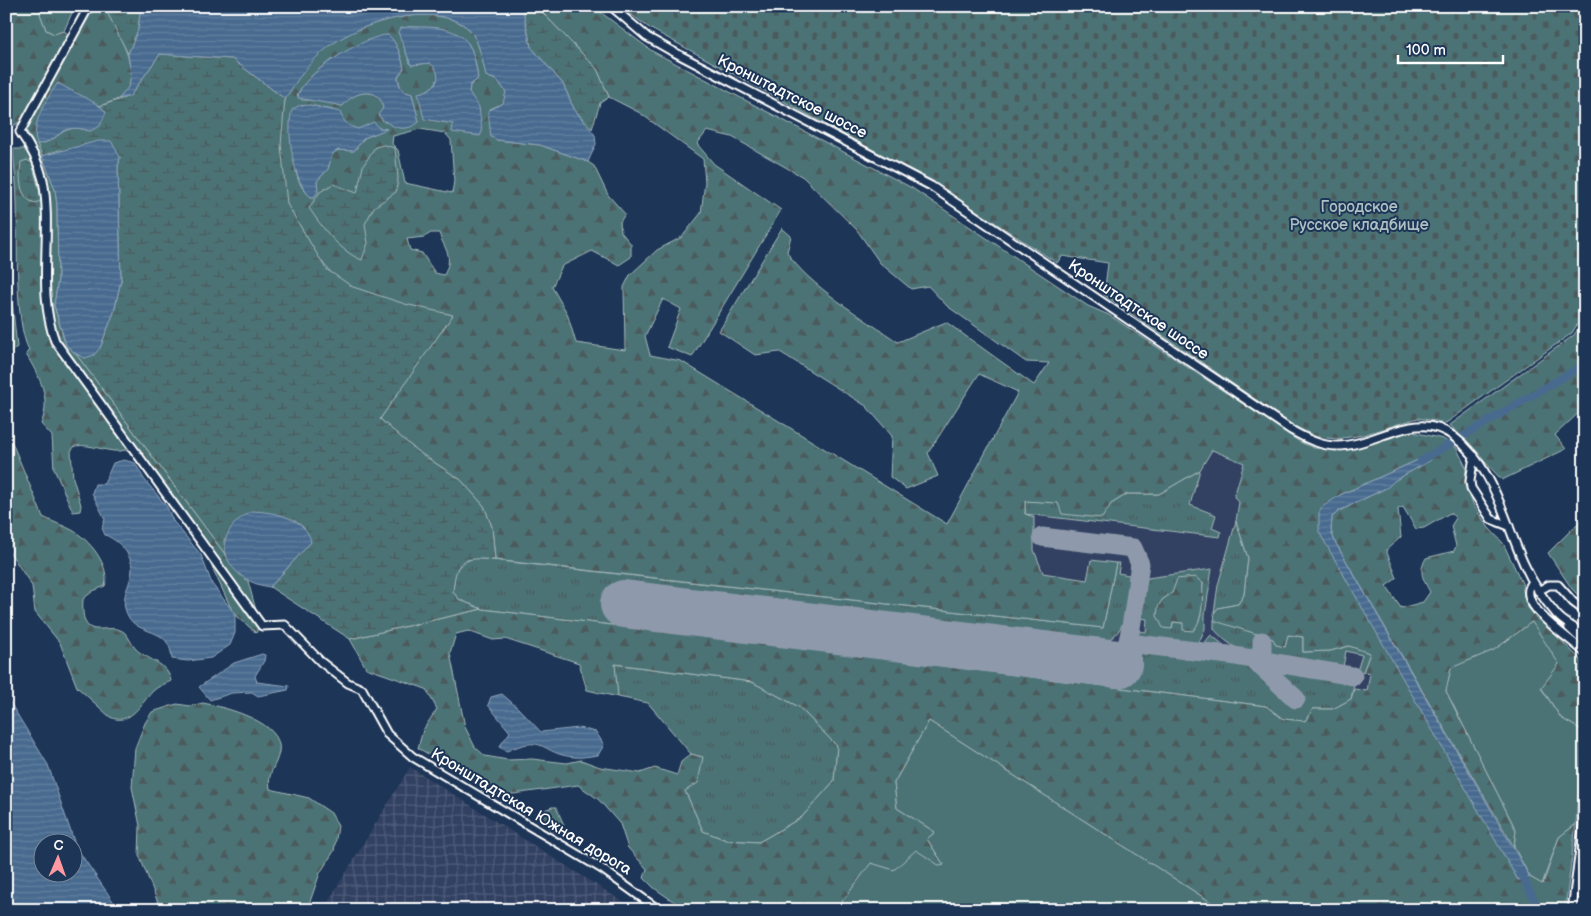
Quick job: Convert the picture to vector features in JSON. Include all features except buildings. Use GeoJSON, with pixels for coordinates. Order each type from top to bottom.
{"type":"FeatureCollection","features":[{"type":"Feature","properties":{"kind":"street","name":"Кронштадтская Южная дорога"},"geometry":{"type":"LineString","coordinates":[[89,6],[20,132],[33,153],[42,179],[46,207],[48,316],[55,341],[262,626],[285,625],[321,662],[348,683],[362,689],[387,734],[413,757],[602,869],[659,910]]}},
{"type":"Feature","properties":{"kind":"street","name":"Кронштадтское шоссе"},"geometry":{"type":"LineString","coordinates":[[611,6],[647,37],[670,50],[931,186],[1291,430],[1312,441],[1336,446],[1351,444],[1421,425],[1443,430],[1454,436],[1474,456],[1488,478],[1538,591],[1558,617],[1585,634]]}},
{"type":"Feature","properties":{"kind":"street"},"geometry":{"type":"LineString","coordinates":[[1474,456],[1470,482],[1472,488],[1491,519],[1509,526]]}},
{"type":"Feature","properties":{"kind":"street"},"geometry":{"type":"LineString","coordinates":[[1533,582],[1528,587],[1528,592],[1536,608],[1551,626],[1585,653]]}},
{"type":"Feature","properties":{"kind":"street"},"geometry":{"type":"LineString","coordinates":[[1538,591],[1549,585],[1558,585],[1573,602],[1585,611]]}},
{"type":"Feature","properties":{"kind":"street"},"geometry":{"type":"LineString","coordinates":[[1558,617],[1585,643]]}},
{"type":"Feature","properties":{"kind":"street"},"geometry":{"type":"LineString","coordinates":[[1572,910],[1585,811]]}},
{"type":"Feature","properties":{"kind":"shaded area"},"geometry":{"type":"Polygon","coordinates":[[[141,6],[522,6],[531,47],[563,84],[574,109],[595,135],[596,144],[588,162],[540,145],[497,140],[491,137],[488,111],[503,103],[506,92],[498,81],[486,76],[478,45],[469,29],[455,20],[437,16],[417,15],[397,18],[357,30],[340,39],[308,66],[285,99],[232,59],[160,54],[130,96],[119,99],[129,86],[131,74],[128,54],[138,30],[141,6]]]}},
{"type":"Feature","properties":{"kind":"shaded area"},"geometry":{"type":"Polygon","coordinates":[[[401,28],[442,28],[464,38],[469,45],[474,57],[478,79],[470,85],[469,92],[479,107],[482,132],[480,136],[452,132],[453,124],[424,119],[418,93],[433,86],[438,78],[435,68],[430,63],[411,65],[398,32],[401,28]]]}},
{"type":"Feature","properties":{"kind":"shaded area"},"geometry":{"type":"Polygon","coordinates":[[[388,35],[396,45],[404,68],[398,77],[399,84],[403,90],[412,94],[419,122],[408,128],[397,128],[387,123],[378,115],[383,108],[381,101],[372,93],[359,94],[347,101],[343,106],[298,98],[301,89],[309,79],[335,58],[365,41],[388,35]]]}},
{"type":"Feature","properties":{"kind":"shaded area"},"geometry":{"type":"Polygon","coordinates":[[[58,83],[96,103],[106,112],[100,126],[90,131],[80,129],[66,130],[51,140],[37,144],[35,136],[38,120],[49,96],[58,83]]]}},
{"type":"Feature","properties":{"kind":"shaded area"},"geometry":{"type":"Polygon","coordinates":[[[309,105],[340,112],[347,124],[358,129],[374,122],[379,128],[387,129],[364,138],[354,151],[338,150],[332,154],[328,169],[317,181],[318,192],[314,197],[311,197],[305,190],[295,169],[290,130],[292,110],[298,106],[309,105]]]}},
{"type":"Feature","properties":{"kind":"shaded area"},"geometry":{"type":"Polygon","coordinates":[[[98,141],[111,141],[120,157],[118,167],[121,280],[114,312],[100,348],[94,355],[85,358],[76,354],[66,345],[54,305],[58,280],[57,205],[55,189],[42,156],[98,141]]]}},
{"type":"Feature","properties":{"kind":"shaded area"},"geometry":{"type":"Polygon","coordinates":[[[1211,450],[1244,463],[1234,496],[1239,502],[1236,521],[1349,646],[1370,653],[1364,672],[1370,673],[1367,691],[1305,721],[1266,706],[482,609],[495,560],[951,609],[1088,580],[1043,573],[1034,550],[1034,517],[1025,514],[1211,450]]]}},
{"type":"Feature","properties":{"kind":"shaded area"},"geometry":{"type":"Polygon","coordinates":[[[1429,455],[1431,460],[1394,481],[1388,487],[1339,511],[1332,517],[1331,531],[1335,542],[1530,877],[1518,880],[1319,532],[1319,513],[1322,507],[1340,495],[1429,455]]]}},
{"type":"Feature","properties":{"kind":"shaded area"},"geometry":{"type":"Polygon","coordinates":[[[124,460],[135,463],[144,479],[167,507],[173,521],[201,555],[212,584],[235,614],[235,633],[230,645],[211,658],[188,661],[172,659],[170,648],[166,641],[160,636],[138,626],[127,614],[124,602],[132,569],[130,558],[115,540],[105,535],[102,528],[105,519],[92,493],[95,484],[104,484],[113,463],[124,460]]]}},
{"type":"Feature","properties":{"kind":"shaded area"},"geometry":{"type":"Polygon","coordinates":[[[253,511],[280,515],[296,522],[303,527],[311,542],[270,587],[254,583],[241,576],[232,566],[226,555],[225,543],[229,531],[238,520],[253,511]]]}},
{"type":"Feature","properties":{"kind":"shaded area"},"geometry":{"type":"Polygon","coordinates":[[[262,654],[265,655],[264,661],[255,676],[257,682],[289,686],[288,690],[258,696],[252,692],[232,693],[210,700],[199,687],[234,663],[262,654]]]}},
{"type":"Feature","properties":{"kind":"shaded area"},"geometry":{"type":"Polygon","coordinates":[[[502,694],[541,732],[579,728],[596,732],[604,745],[598,755],[580,757],[563,755],[536,744],[520,746],[507,751],[499,747],[510,732],[488,705],[491,697],[502,694]]]}},
{"type":"Feature","properties":{"kind":"shaded area"},"geometry":{"type":"Polygon","coordinates":[[[6,696],[48,765],[72,834],[32,834],[32,884],[82,884],[82,856],[119,910],[6,910],[6,696]]]}},
{"type":"Feature","properties":{"kind":"shaded area"},"geometry":{"type":"Polygon","coordinates":[[[410,767],[636,910],[323,910],[410,767]]]}},
{"type":"Feature","properties":{"kind":"green space"},"geometry":{"type":"Polygon","coordinates":[[[6,6],[40,6],[40,14],[46,30],[54,34],[64,31],[71,36],[77,36],[92,6],[104,6],[127,53],[130,79],[127,90],[118,99],[100,106],[74,94],[58,83],[35,137],[55,189],[57,205],[58,280],[54,306],[66,345],[76,354],[236,571],[248,581],[259,627],[256,633],[237,616],[230,606],[211,565],[179,511],[157,489],[130,453],[125,450],[114,451],[88,446],[75,446],[71,451],[73,478],[81,505],[80,511],[73,512],[54,469],[52,436],[41,424],[44,414],[45,396],[39,379],[26,354],[29,350],[24,337],[19,301],[17,197],[13,149],[27,149],[29,138],[20,122],[6,130],[6,6]]]}},
{"type":"Feature","properties":{"kind":"green space"},"geometry":{"type":"Polygon","coordinates":[[[40,6],[75,6],[64,31],[54,34],[46,30],[40,14],[40,6]]]}},
{"type":"Feature","properties":{"kind":"green space"},"geometry":{"type":"Polygon","coordinates":[[[104,6],[141,6],[138,30],[128,54],[104,6]]]}},
{"type":"Feature","properties":{"kind":"green space"},"geometry":{"type":"Polygon","coordinates":[[[522,6],[536,6],[597,69],[609,97],[600,103],[592,129],[574,109],[563,84],[531,47],[522,6]]]}},
{"type":"Feature","properties":{"kind":"green space"},"geometry":{"type":"Polygon","coordinates":[[[536,6],[597,6],[603,14],[652,51],[912,188],[1088,306],[1109,315],[1300,442],[1314,448],[1348,449],[1409,431],[1443,439],[1456,447],[1466,467],[1465,485],[1474,506],[1489,528],[1503,543],[1522,583],[1525,602],[1529,609],[1578,657],[1585,668],[1583,731],[1561,718],[1541,687],[1532,622],[1494,650],[1451,669],[1446,691],[1516,830],[1514,847],[1335,542],[1331,531],[1332,517],[1339,511],[1388,487],[1393,481],[1431,460],[1429,455],[1340,495],[1319,514],[1518,880],[1530,877],[1543,884],[1559,837],[1576,824],[1565,910],[1223,910],[929,721],[894,783],[897,808],[935,832],[927,839],[944,865],[940,867],[926,857],[894,870],[871,864],[836,910],[686,910],[654,888],[644,878],[647,869],[628,848],[620,824],[598,799],[578,785],[499,796],[418,748],[423,730],[437,709],[426,689],[366,668],[350,639],[482,609],[1266,706],[1283,719],[1305,721],[1313,709],[1333,709],[1351,699],[1354,689],[1367,691],[1370,673],[1363,672],[1370,653],[1349,646],[1330,651],[1303,652],[1303,637],[1288,635],[1285,647],[1276,645],[1273,639],[1215,621],[1214,613],[1218,608],[1238,604],[1244,595],[1248,558],[1236,521],[1239,502],[1234,497],[1244,463],[1212,450],[1200,470],[1159,494],[1127,494],[1111,504],[1102,518],[1062,514],[1058,503],[1025,501],[1025,514],[1034,517],[1034,550],[1043,573],[1087,580],[1091,560],[1116,563],[1103,628],[495,560],[492,527],[484,506],[461,480],[417,451],[380,419],[452,315],[366,293],[344,283],[322,262],[286,204],[281,150],[283,107],[293,84],[308,65],[326,48],[357,30],[397,18],[418,15],[437,16],[455,20],[469,29],[478,45],[486,76],[498,81],[506,92],[504,103],[490,109],[497,140],[540,145],[588,162],[594,166],[608,195],[625,214],[620,222],[621,232],[631,244],[631,257],[619,265],[592,251],[562,266],[552,287],[567,313],[576,343],[625,350],[624,287],[630,275],[657,250],[682,237],[701,213],[705,182],[703,159],[640,113],[609,97],[597,69],[536,6]],[[408,27],[399,34],[411,65],[430,63],[438,73],[438,78],[433,86],[418,94],[475,104],[469,92],[470,85],[478,79],[474,57],[469,45],[458,36],[441,30],[408,27]],[[388,35],[337,57],[314,73],[297,95],[302,100],[318,100],[342,106],[359,94],[372,93],[381,101],[383,108],[379,116],[384,122],[419,122],[412,94],[403,90],[399,83],[398,76],[404,68],[394,42],[388,35]],[[309,105],[296,153],[297,177],[302,188],[311,197],[316,195],[317,181],[328,169],[332,154],[338,150],[354,151],[364,138],[386,129],[358,129],[350,127],[333,110],[309,105]],[[420,129],[393,136],[392,144],[398,150],[405,183],[452,193],[454,181],[451,140],[445,133],[420,129]],[[707,131],[697,144],[714,164],[781,210],[692,357],[667,347],[681,309],[663,299],[645,336],[650,355],[681,361],[947,524],[1018,392],[979,374],[928,453],[938,476],[906,489],[890,477],[892,436],[866,406],[780,352],[755,355],[719,331],[782,228],[791,236],[787,252],[808,276],[838,301],[898,342],[946,322],[1034,385],[1049,363],[1026,362],[947,306],[928,286],[911,289],[880,263],[857,230],[803,177],[732,137],[707,131]],[[439,233],[407,239],[410,250],[422,253],[435,273],[444,275],[448,258],[439,233]],[[1403,507],[1398,509],[1401,537],[1386,550],[1397,578],[1386,586],[1401,608],[1423,602],[1430,592],[1422,575],[1422,567],[1426,558],[1454,551],[1456,546],[1451,526],[1456,518],[1450,513],[1424,528],[1416,529],[1403,507]],[[468,631],[456,634],[450,653],[465,727],[475,747],[485,756],[508,760],[532,759],[567,763],[581,760],[600,767],[640,773],[655,768],[677,775],[681,762],[691,754],[703,757],[698,783],[685,791],[703,831],[726,840],[759,842],[802,817],[834,781],[837,746],[799,707],[752,682],[615,664],[618,697],[587,690],[579,663],[505,639],[493,640],[468,631]]]}},
{"type":"Feature","properties":{"kind":"green space","name":"Городское Русское кладбище"},"geometry":{"type":"Polygon","coordinates":[[[619,6],[1585,6],[1585,311],[1572,333],[1446,423],[1418,418],[1363,435],[1337,439],[1317,437],[1294,426],[1104,295],[1108,263],[1062,256],[1057,263],[937,185],[651,29],[619,6]]]}},
{"type":"Feature","properties":{"kind":"green space"},"geometry":{"type":"Polygon","coordinates":[[[160,54],[232,59],[285,99],[281,145],[287,204],[326,269],[353,287],[405,304],[453,315],[380,419],[417,451],[461,480],[484,506],[492,527],[495,560],[475,559],[463,562],[456,572],[453,592],[460,600],[482,609],[350,639],[270,587],[311,542],[224,539],[225,554],[76,354],[85,358],[100,348],[114,312],[121,280],[118,167],[120,157],[82,145],[68,151],[59,150],[42,156],[37,144],[51,140],[66,130],[80,129],[90,131],[106,112],[100,106],[130,96],[160,54]]]}},
{"type":"Feature","properties":{"kind":"green space"},"geometry":{"type":"Polygon","coordinates":[[[384,145],[395,148],[398,178],[396,192],[374,207],[365,224],[368,243],[362,260],[339,245],[309,208],[320,192],[333,184],[357,193],[363,166],[375,147],[384,145]]]}},
{"type":"Feature","properties":{"kind":"green space"},"geometry":{"type":"Polygon","coordinates":[[[27,160],[32,163],[42,200],[36,203],[26,197],[21,187],[21,162],[27,160]]]}},
{"type":"Feature","properties":{"kind":"green space"},"geometry":{"type":"Polygon","coordinates":[[[6,246],[17,347],[6,355],[6,246]]]}},
{"type":"Feature","properties":{"kind":"green space"},"geometry":{"type":"Polygon","coordinates":[[[1585,318],[1585,407],[1555,435],[1566,449],[1502,480],[1450,425],[1574,335],[1585,318]]]}},
{"type":"Feature","properties":{"kind":"green space"},"geometry":{"type":"Polygon","coordinates":[[[6,428],[43,517],[79,534],[91,546],[102,562],[106,578],[105,586],[93,591],[83,599],[83,614],[86,623],[96,629],[117,629],[124,632],[135,648],[161,665],[169,674],[171,681],[155,689],[135,712],[124,719],[110,717],[77,687],[60,643],[35,612],[32,586],[11,554],[12,549],[6,537],[6,428]]]}},
{"type":"Feature","properties":{"kind":"green space"},"geometry":{"type":"Polygon","coordinates":[[[1200,470],[1190,505],[1216,515],[1212,528],[1221,532],[1220,537],[1025,514],[1025,501],[1111,504],[1127,494],[1159,494],[1200,470]]]}},
{"type":"Feature","properties":{"kind":"green space"},"geometry":{"type":"Polygon","coordinates":[[[1585,516],[1585,602],[1572,589],[1548,553],[1585,516]]]}},
{"type":"Feature","properties":{"kind":"green space"},"geometry":{"type":"Polygon","coordinates":[[[1236,521],[1248,558],[1244,595],[1238,604],[1218,608],[1214,613],[1218,585],[1236,521]]]}},
{"type":"Feature","properties":{"kind":"green space"},"geometry":{"type":"Polygon","coordinates":[[[474,558],[1103,628],[1116,563],[1120,563],[1118,573],[1129,575],[1126,615],[1117,633],[1101,643],[615,585],[610,620],[1132,683],[1136,647],[1195,653],[1355,680],[1351,699],[1333,709],[1313,709],[1305,721],[1283,719],[1266,706],[482,609],[460,600],[453,592],[456,570],[462,564],[474,558]]]}},
{"type":"Feature","properties":{"kind":"green space"},"geometry":{"type":"Polygon","coordinates":[[[1212,569],[1205,615],[1205,629],[1199,642],[1189,646],[1145,641],[1139,638],[1138,631],[1146,632],[1147,619],[1140,618],[1147,578],[1212,569]],[[1203,583],[1172,593],[1162,600],[1172,629],[1173,622],[1183,623],[1200,618],[1203,583]]]}},
{"type":"Feature","properties":{"kind":"green space"},"geometry":{"type":"Polygon","coordinates":[[[1195,577],[1203,583],[1202,608],[1197,626],[1193,631],[1183,630],[1183,623],[1173,622],[1172,629],[1163,628],[1157,616],[1158,607],[1162,600],[1172,593],[1177,579],[1195,577]]]}},
{"type":"Feature","properties":{"kind":"green space"},"geometry":{"type":"Polygon","coordinates":[[[1214,619],[1273,639],[1285,647],[1288,635],[1303,637],[1303,652],[1330,651],[1349,646],[1370,653],[1363,672],[1357,671],[1362,655],[1346,651],[1343,667],[1334,672],[1285,665],[1239,650],[1214,629],[1214,619]]]}},
{"type":"Feature","properties":{"kind":"green space"},"geometry":{"type":"Polygon","coordinates":[[[1532,622],[1559,664],[1541,688],[1561,718],[1583,731],[1576,824],[1559,837],[1542,884],[1530,877],[1514,847],[1516,830],[1446,691],[1451,668],[1494,650],[1532,622]]]}},
{"type":"Feature","properties":{"kind":"green space"},"geometry":{"type":"Polygon","coordinates":[[[1211,635],[1234,653],[1200,648],[1211,635]]]}},
{"type":"Feature","properties":{"kind":"green space"},"geometry":{"type":"Polygon","coordinates":[[[614,664],[752,682],[799,707],[837,746],[834,781],[802,817],[759,842],[726,840],[703,831],[685,791],[702,757],[691,754],[648,703],[618,697],[614,664]]]}},
{"type":"Feature","properties":{"kind":"green space"},"geometry":{"type":"Polygon","coordinates":[[[203,703],[238,712],[263,724],[273,732],[278,741],[279,752],[270,778],[270,789],[309,798],[331,813],[338,826],[334,851],[320,873],[307,910],[163,910],[159,905],[139,855],[140,826],[132,787],[135,748],[145,723],[152,712],[177,704],[190,706],[203,703]]]}},
{"type":"Feature","properties":{"kind":"green space"},"geometry":{"type":"Polygon","coordinates":[[[929,721],[1223,910],[836,910],[871,863],[894,870],[916,850],[940,866],[944,865],[927,839],[935,832],[897,808],[894,783],[929,721]]]}},
{"type":"Feature","properties":{"kind":"green space"},"geometry":{"type":"Polygon","coordinates":[[[556,807],[564,825],[557,833],[538,819],[535,814],[556,807]]]}},
{"type":"Feature","properties":{"kind":"waterway"},"geometry":{"type":"LineString","coordinates":[[1421,461],[1585,364]]}},
{"type":"Feature","properties":{"kind":"waterway"},"geometry":{"type":"LineString","coordinates":[[1520,871],[1536,904],[1535,910]]}},
{"type":"Feature","properties":{"kind":"taxiway"},"geometry":{"type":"LineString","coordinates":[[1042,537],[1133,548],[1140,564],[1127,646],[1118,664]]}},
{"type":"Feature","properties":{"kind":"taxiway"},"geometry":{"type":"LineString","coordinates":[[1262,641],[1262,651],[1254,660],[1296,699]]}},
{"type":"Feature","properties":{"kind":"taxiway"},"geometry":{"type":"LineString","coordinates":[[1128,643],[1229,655],[1353,676]]}},
{"type":"Feature","properties":{"kind":"runway"},"geometry":{"type":"LineString","coordinates":[[624,604],[1118,664]]}}]}
